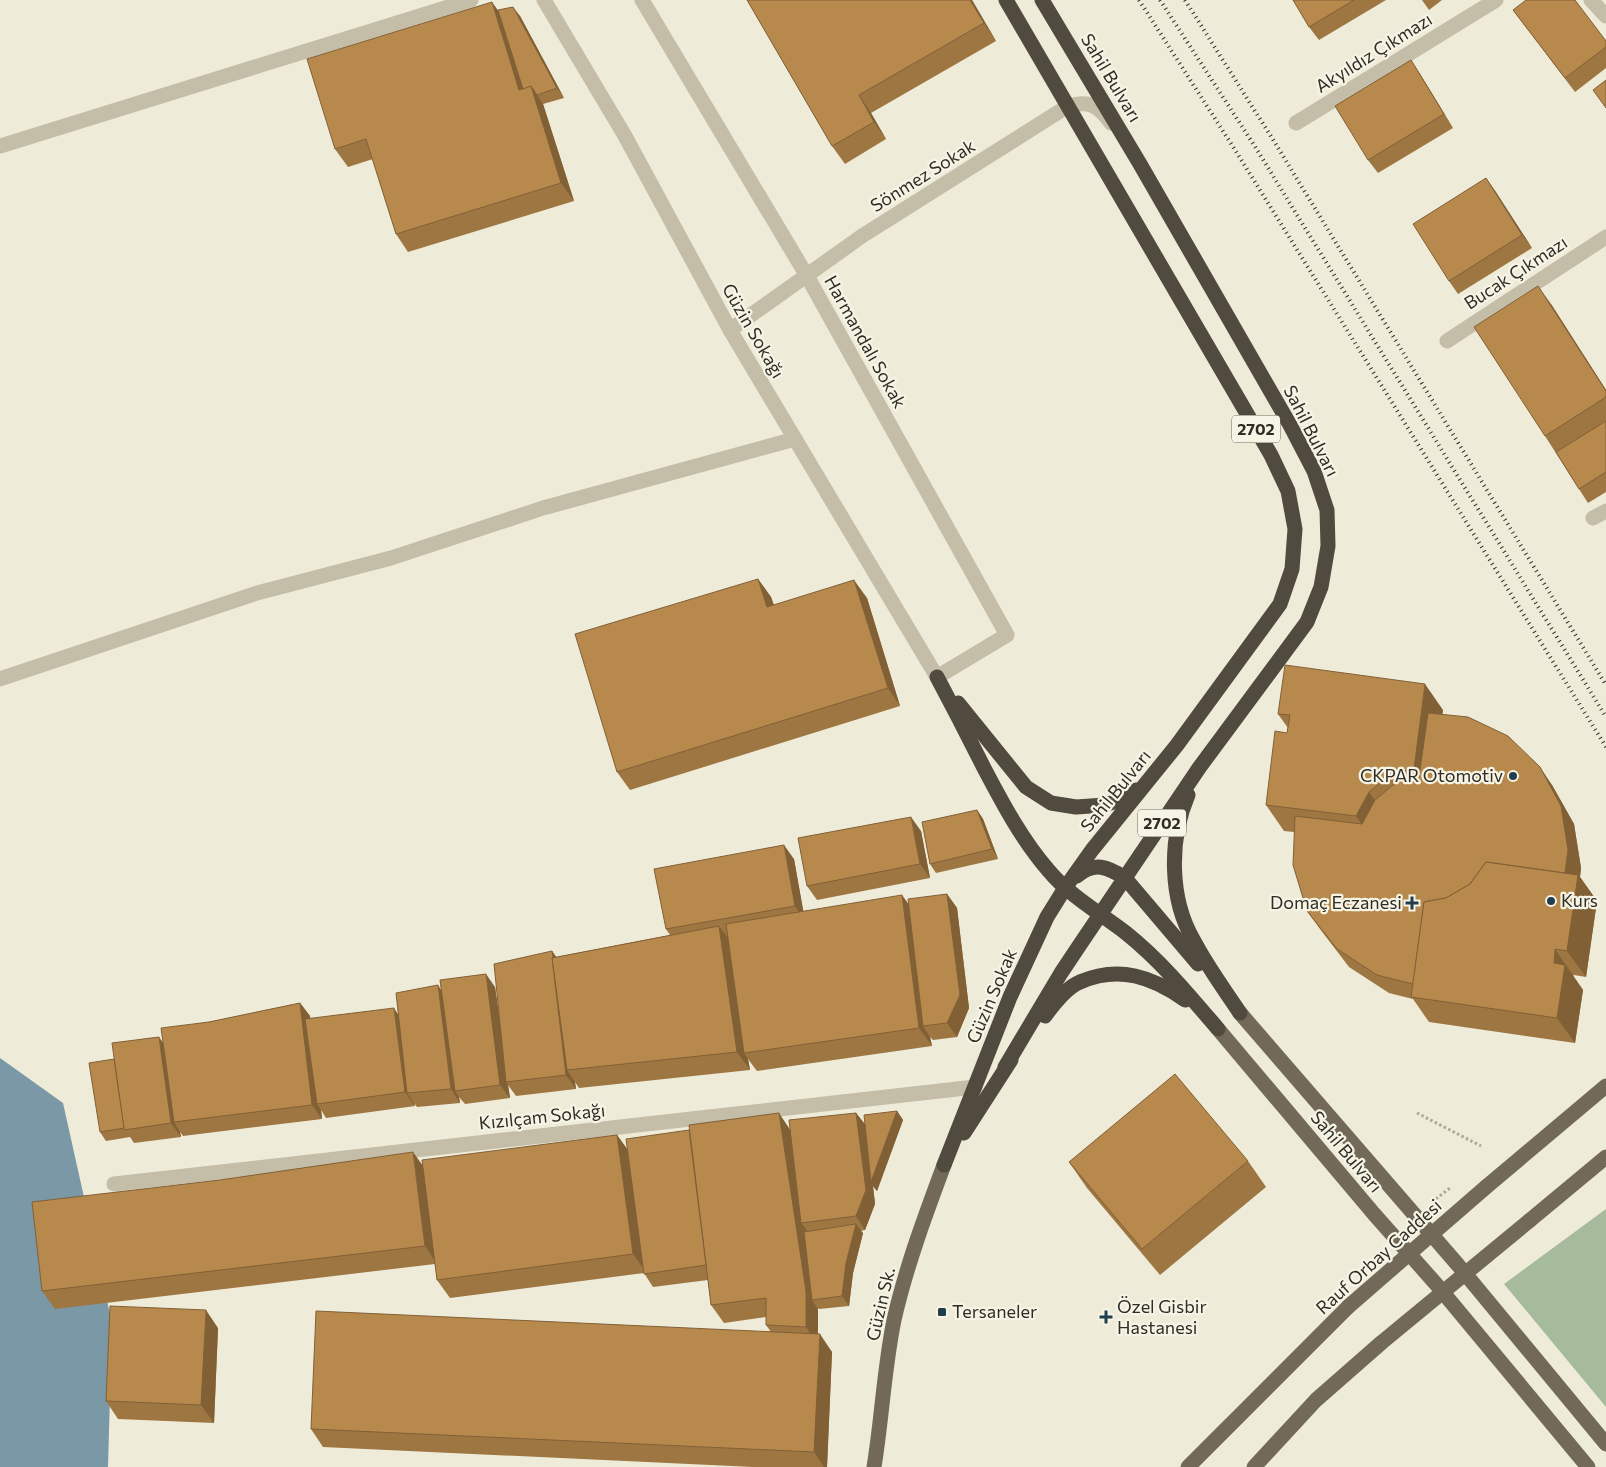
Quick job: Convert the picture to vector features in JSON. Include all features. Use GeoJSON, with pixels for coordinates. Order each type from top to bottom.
{"type":"FeatureCollection","features":[{"type":"Feature","properties":{"kind":"highway","name":"Sahil Bulvarı"},"geometry":{"type":"LineString","coordinates":[[1006,0],[1271,456],[1288,491],[1295,529],[1292,569],[1280,604],[1177,745],[1092,850]]}},
{"type":"Feature","properties":{"kind":"highway","name":"Sahil Bulvarı"},"geometry":{"type":"LineString","coordinates":[[1042,0],[1290,425],[1314,471],[1327,510],[1328,546],[1321,587],[1307,622],[1199,768],[1125,878]]}},
{"type":"Feature","properties":{"kind":"highway"},"geometry":{"type":"LineString","coordinates":[[937,677],[1026,787],[1051,803],[1076,807],[1105,805],[1129,797],[1155,772]]}},
{"type":"Feature","properties":{"kind":"highway"},"geometry":{"type":"LineString","coordinates":[[937,677],[1008,813],[1033,852],[1065,888]]}},
{"type":"Feature","properties":{"kind":"highway"},"geometry":{"type":"LineString","coordinates":[[1199,768],[1185,802],[1175,846],[1175,874],[1179,905],[1193,940],[1240,1013]]}},
{"type":"Feature","properties":{"kind":"highway","name":"Güzin Sokak"},"geometry":{"type":"LineString","coordinates":[[944,1165],[1014,988],[1047,917],[1092,850]]}},
{"type":"Feature","properties":{"kind":"highway","name":"Sahil Bulvarı"},"geometry":{"type":"LineString","coordinates":[[1218,1029],[1160,964],[1126,933],[1065,888],[1084,870],[1099,866],[1112,870],[1125,878],[1240,1013]]}},
{"type":"Feature","properties":{"kind":"highway"},"geometry":{"type":"LineString","coordinates":[[944,1165],[1006,1067],[1061,972],[1125,878]]}},
{"type":"Feature","properties":{"kind":"highway"},"geometry":{"type":"LineString","coordinates":[[1006,1067],[1056,1001],[1079,982],[1108,974],[1133,974],[1168,988],[1189,1003],[1218,1029]]}},
{"type":"Feature","properties":{"kind":"main road","name":"Sahil Bulvarı"},"geometry":{"type":"LineString","coordinates":[[1240,1013],[1458,1265],[1606,1444]]}},
{"type":"Feature","properties":{"kind":"main road","name":"Sahil Bulvarı"},"geometry":{"type":"LineString","coordinates":[[1218,1029],[1374,1214],[1436,1284],[1588,1467]]}},
{"type":"Feature","properties":{"kind":"main road","name":"Rauf Orbay Caddesi"},"geometry":{"type":"LineString","coordinates":[[1188,1467],[1349,1306],[1606,1086]]}},
{"type":"Feature","properties":{"kind":"main road"},"geometry":{"type":"LineString","coordinates":[[1254,1467],[1316,1400],[1381,1343],[1606,1157]]}},
{"type":"Feature","properties":{"kind":"main road","name":"Güzin Sk."},"geometry":{"type":"LineString","coordinates":[[876,1464],[883,1389],[894,1320],[913,1248],[944,1165]]}},
{"type":"Feature","properties":{"kind":"street"},"geometry":{"type":"LineString","coordinates":[[0,146],[471,0]]}},
{"type":"Feature","properties":{"kind":"street","name":"Güzin Sokağı"},"geometry":{"type":"LineString","coordinates":[[544,0],[626,136],[730,330],[937,677]]}},
{"type":"Feature","properties":{"kind":"street","name":"Harmandalı Sokak"},"geometry":{"type":"LineString","coordinates":[[642,0],[807,276],[1007,635],[937,677]]}},
{"type":"Feature","properties":{"kind":"street","name":"Akyıldız Çıkmazı"},"geometry":{"type":"LineString","coordinates":[[1296,123],[1496,0]]}},
{"type":"Feature","properties":{"kind":"street"},"geometry":{"type":"LineString","coordinates":[[1592,0],[1606,16]]}},
{"type":"Feature","properties":{"kind":"street","name":"Sönmez Sokak"},"geometry":{"type":"LineString","coordinates":[[730,330],[862,236],[1068,106],[1080,102],[1094,105],[1102,111],[1131,150]]}},
{"type":"Feature","properties":{"kind":"street","name":"Bucak Çıkmazı"},"geometry":{"type":"LineString","coordinates":[[1447,341],[1606,237]]}},
{"type":"Feature","properties":{"kind":"street"},"geometry":{"type":"LineString","coordinates":[[0,680],[257,592],[391,558],[544,508],[795,439]]}},
{"type":"Feature","properties":{"kind":"street","name":"Kızılçam Sokağı"},"geometry":{"type":"LineString","coordinates":[[114,1184],[975,1086]]}},
{"type":"Feature","properties":{"kind":"path"},"geometry":{"type":"LineString","coordinates":[[1417,1113],[1481,1146]]}},
{"type":"Feature","properties":{"kind":"path"},"geometry":{"type":"LineString","coordinates":[[1426,1195],[1431,1203],[1454,1185]]}},
{"type":"Feature","properties":{"kind":"green space"},"geometry":{"type":"Polygon","coordinates":[[[1606,1209],[1606,1407],[1504,1284],[1606,1209]]]}},
{"type":"Feature","properties":{"kind":"water"},"geometry":{"type":"Polygon","coordinates":[[[0,1058],[63,1103],[112,1323],[108,1467],[0,1467],[0,1058]]]}},
{"type":"Feature","properties":{"kind":"building"},"geometry":{"type":"Polygon","coordinates":[[[747,0],[970,0],[984,23],[859,95],[874,122],[832,146],[747,0]]]}},
{"type":"Feature","properties":{"kind":"building"},"geometry":{"type":"Polygon","coordinates":[[[1293,0],[1354,0],[1309,27],[1293,0]]]}},
{"type":"Feature","properties":{"kind":"building"},"geometry":{"type":"Polygon","coordinates":[[[1526,0],[1575,0],[1606,41],[1606,47],[1565,78],[1513,10],[1526,0]]]}},
{"type":"Feature","properties":{"kind":"building"},"geometry":{"type":"Polygon","coordinates":[[[492,2],[519,90],[531,86],[561,183],[396,234],[366,139],[335,149],[307,59],[492,2]]]}},
{"type":"Feature","properties":{"kind":"building"},"geometry":{"type":"Polygon","coordinates":[[[513,7],[557,88],[537,95],[531,86],[523,89],[498,10],[513,7]]]}},
{"type":"Feature","properties":{"kind":"building"},"geometry":{"type":"Polygon","coordinates":[[[1411,60],[1444,114],[1368,160],[1335,106],[1411,60]]]}},
{"type":"Feature","properties":{"kind":"building"},"geometry":{"type":"Polygon","coordinates":[[[1606,80],[1606,108],[1593,90],[1606,80]]]}},
{"type":"Feature","properties":{"kind":"building"},"geometry":{"type":"Polygon","coordinates":[[[1486,178],[1522,235],[1449,281],[1413,224],[1486,178]]]}},
{"type":"Feature","properties":{"kind":"building"},"geometry":{"type":"Polygon","coordinates":[[[1538,286],[1606,391],[1606,397],[1545,436],[1474,327],[1538,286]]]}},
{"type":"Feature","properties":{"kind":"building"},"geometry":{"type":"Polygon","coordinates":[[[1606,421],[1606,472],[1579,489],[1556,452],[1606,421]]]}},
{"type":"Feature","properties":{"kind":"building"},"geometry":{"type":"Polygon","coordinates":[[[758,579],[767,607],[854,580],[888,688],[617,772],[575,634],[758,579]]]}},
{"type":"Feature","properties":{"kind":"building"},"geometry":{"type":"Polygon","coordinates":[[[1285,665],[1425,684],[1414,769],[1392,773],[1369,792],[1356,816],[1266,805],[1275,731],[1287,733],[1290,715],[1278,714],[1285,665]]]}},
{"type":"Feature","properties":{"kind":"building"},"geometry":{"type":"Polygon","coordinates":[[[1428,713],[1468,717],[1508,736],[1540,767],[1561,806],[1568,850],[1565,873],[1486,862],[1470,884],[1446,898],[1424,902],[1413,984],[1377,975],[1337,949],[1307,911],[1293,865],[1295,816],[1362,824],[1375,800],[1398,781],[1419,777],[1428,713]]]}},
{"type":"Feature","properties":{"kind":"building"},"geometry":{"type":"Polygon","coordinates":[[[977,810],[992,849],[930,864],[922,822],[977,810]]]}},
{"type":"Feature","properties":{"kind":"building"},"geometry":{"type":"Polygon","coordinates":[[[911,817],[920,864],[807,886],[798,838],[911,817]]]}},
{"type":"Feature","properties":{"kind":"building"},"geometry":{"type":"Polygon","coordinates":[[[784,845],[795,906],[666,929],[654,869],[784,845]]]}},
{"type":"Feature","properties":{"kind":"building"},"geometry":{"type":"Polygon","coordinates":[[[1486,862],[1578,875],[1567,951],[1555,949],[1554,963],[1565,965],[1557,1018],[1411,997],[1424,902],[1446,898],[1470,884],[1486,862]]]}},
{"type":"Feature","properties":{"kind":"building"},"geometry":{"type":"Polygon","coordinates":[[[947,894],[960,995],[947,1023],[923,1026],[908,899],[947,894]]]}},
{"type":"Feature","properties":{"kind":"building"},"geometry":{"type":"Polygon","coordinates":[[[902,895],[919,1028],[744,1053],[726,924],[902,895]]]}},
{"type":"Feature","properties":{"kind":"building"},"geometry":{"type":"Polygon","coordinates":[[[719,926],[737,1052],[567,1070],[552,958],[719,926]]]}},
{"type":"Feature","properties":{"kind":"building"},"geometry":{"type":"Polygon","coordinates":[[[552,951],[566,1075],[506,1082],[494,964],[552,951]]]}},
{"type":"Feature","properties":{"kind":"building"},"geometry":{"type":"Polygon","coordinates":[[[486,974],[500,1085],[455,1091],[440,980],[486,974]]]}},
{"type":"Feature","properties":{"kind":"building"},"geometry":{"type":"Polygon","coordinates":[[[438,985],[451,1089],[407,1093],[396,993],[438,985]]]}},
{"type":"Feature","properties":{"kind":"building"},"geometry":{"type":"Polygon","coordinates":[[[300,1003],[312,1105],[174,1122],[161,1028],[209,1022],[300,1003]]]}},
{"type":"Feature","properties":{"kind":"building"},"geometry":{"type":"Polygon","coordinates":[[[394,1008],[405,1092],[317,1104],[305,1019],[394,1008]]]}},
{"type":"Feature","properties":{"kind":"building"},"geometry":{"type":"Polygon","coordinates":[[[159,1037],[171,1123],[124,1130],[112,1043],[159,1037]]]}},
{"type":"Feature","properties":{"kind":"building"},"geometry":{"type":"Polygon","coordinates":[[[114,1059],[124,1128],[100,1132],[89,1063],[114,1059]]]}},
{"type":"Feature","properties":{"kind":"building"},"geometry":{"type":"Polygon","coordinates":[[[1175,1074],[1248,1161],[1142,1249],[1069,1162],[1175,1074]]]}},
{"type":"Feature","properties":{"kind":"building"},"geometry":{"type":"Polygon","coordinates":[[[897,1111],[871,1182],[864,1115],[897,1111]]]}},
{"type":"Feature","properties":{"kind":"building"},"geometry":{"type":"Polygon","coordinates":[[[779,1113],[806,1291],[806,1327],[766,1325],[766,1298],[711,1305],[689,1125],[779,1113]]]}},
{"type":"Feature","properties":{"kind":"building"},"geometry":{"type":"Polygon","coordinates":[[[856,1113],[866,1190],[856,1216],[801,1223],[789,1120],[856,1113]]]}},
{"type":"Feature","properties":{"kind":"building"},"geometry":{"type":"Polygon","coordinates":[[[689,1130],[706,1265],[644,1274],[626,1139],[689,1130]]]}},
{"type":"Feature","properties":{"kind":"building"},"geometry":{"type":"Polygon","coordinates":[[[617,1135],[633,1254],[437,1280],[422,1160],[617,1135]]]}},
{"type":"Feature","properties":{"kind":"building"},"geometry":{"type":"Polygon","coordinates":[[[413,1152],[425,1246],[42,1291],[32,1202],[220,1180],[413,1152]]]}},
{"type":"Feature","properties":{"kind":"building"},"geometry":{"type":"Polygon","coordinates":[[[856,1224],[846,1263],[842,1296],[812,1300],[804,1232],[856,1224]]]}},
{"type":"Feature","properties":{"kind":"building"},"geometry":{"type":"Polygon","coordinates":[[[110,1306],[206,1310],[201,1405],[106,1401],[110,1306]]]}},
{"type":"Feature","properties":{"kind":"building"},"geometry":{"type":"Polygon","coordinates":[[[316,1311],[820,1334],[814,1452],[311,1429],[316,1311]]]}},
{"type":"Feature","properties":{"kind":"railway"},"geometry":{"type":"LineString","coordinates":[[1139,0],[1237,153],[1606,747]]}},
{"type":"Feature","properties":{"kind":"railway"},"geometry":{"type":"LineString","coordinates":[[1160,0],[1254,145],[1606,717]]}},
{"type":"Feature","properties":{"kind":"railway"},"geometry":{"type":"LineString","coordinates":[[1185,0],[1272,138],[1606,685]]}},
{"type":"Feature","properties":{"kind":"place","name":"CKPAR Otomotiv"},"geometry":{"type":"Point","coordinates":[1513,776]}},
{"type":"Feature","properties":{"kind":"place","name":"Kurs"},"geometry":{"type":"Point","coordinates":[1551,901]}},
{"type":"Feature","properties":{"kind":"place","name":"Domaç Eczanesi"},"geometry":{"type":"Point","coordinates":[1412,903]}},
{"type":"Feature","properties":{"kind":"place","name":"Tersaneler"},"geometry":{"type":"Point","coordinates":[942,1312]}},
{"type":"Feature","properties":{"kind":"place","name":"Özel Gisbir Hastanesi"},"geometry":{"type":"Point","coordinates":[1106,1317]}}]}
